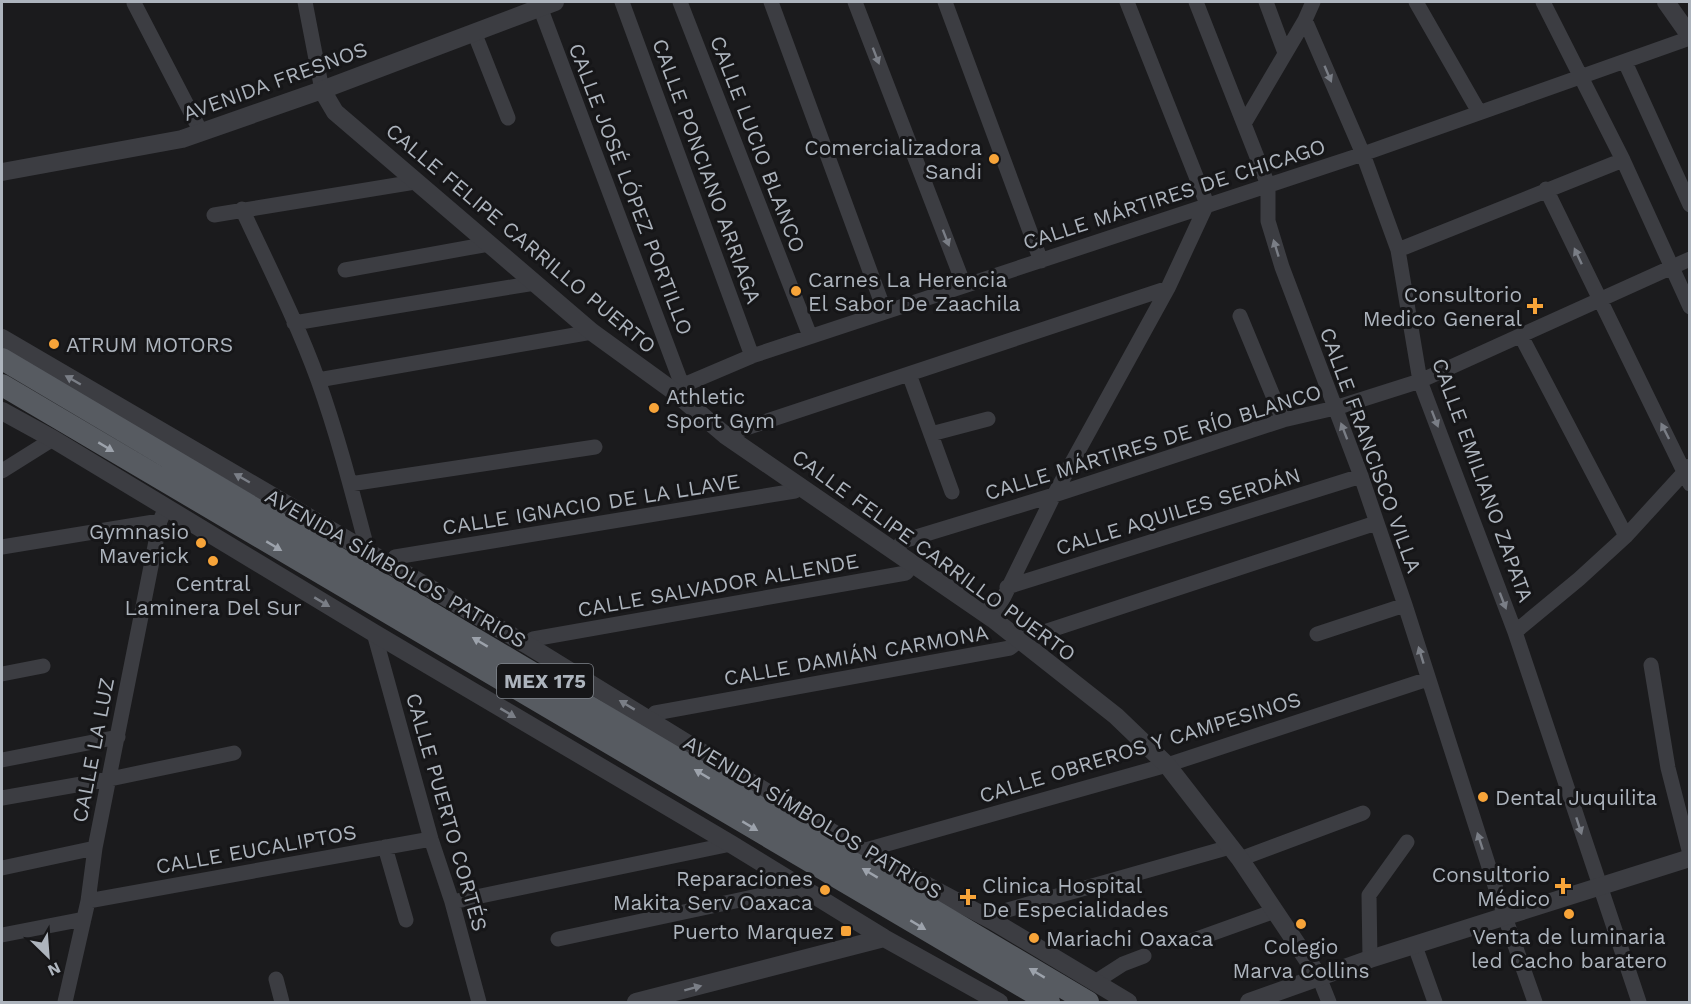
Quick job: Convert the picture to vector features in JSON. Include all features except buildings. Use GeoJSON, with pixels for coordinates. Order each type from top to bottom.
{"type":"FeatureCollection","features":[{"type":"Feature","properties":{"kind":"main road"},"geometry":{"type":"LineString","coordinates":[[2,339],[11,364]]}},
{"type":"Feature","properties":{"kind":"main road","name":"AVENIDA SÍMBOLOS PATRIOS"},"geometry":{"type":"LineString","coordinates":[[11,364],[1091,992]]}},
{"type":"Feature","properties":{"kind":"main road","name":"AVENIDA SÍMBOLOS PATRIOS"},"geometry":{"type":"LineString","coordinates":[[2,385],[1049,1002]]}},
{"type":"Feature","properties":{"kind":"street","name":"CALLE FELIPE CARRILLO PUERTO"},"geometry":{"type":"LineString","coordinates":[[305,2],[322,90],[335,112],[592,332],[677,387],[725,435],[993,619],[1116,716],[1167,765],[1235,853],[1319,976]]}},
{"type":"Feature","properties":{"kind":"street","name":"CALLE PONCIANO ARRIAGA"},"geometry":{"type":"LineString","coordinates":[[622,2],[752,356]]}},
{"type":"Feature","properties":{"kind":"street","name":"CALLE LUCIO BLANCO"},"geometry":{"type":"LineString","coordinates":[[680,2],[810,336]]}},
{"type":"Feature","properties":{"kind":"street"},"geometry":{"type":"LineString","coordinates":[[771,2],[885,312]]}},
{"type":"Feature","properties":{"kind":"street"},"geometry":{"type":"LineString","coordinates":[[855,2],[964,285]]}},
{"type":"Feature","properties":{"kind":"street"},"geometry":{"type":"LineString","coordinates":[[945,2],[1041,261]]}},
{"type":"Feature","properties":{"kind":"street"},"geometry":{"type":"LineString","coordinates":[[993,619],[1007,586],[1054,495],[1168,288],[1207,204],[1128,2]]}},
{"type":"Feature","properties":{"kind":"street","name":"CALLE FRANCISCO VILLA"},"geometry":{"type":"LineString","coordinates":[[1196,2],[1268,185],[1268,221],[1282,267],[1361,476],[1535,1002]]}},
{"type":"Feature","properties":{"kind":"street"},"geometry":{"type":"LineString","coordinates":[[1266,2],[1285,53]]}},
{"type":"Feature","properties":{"kind":"street"},"geometry":{"type":"LineString","coordinates":[[1245,122],[1305,20],[1313,2]]}},
{"type":"Feature","properties":{"kind":"street"},"geometry":{"type":"LineString","coordinates":[[1416,2],[1479,112]]}},
{"type":"Feature","properties":{"kind":"street"},"geometry":{"type":"LineString","coordinates":[[1543,2],[1623,160],[1689,307]]}},
{"type":"Feature","properties":{"kind":"street"},"geometry":{"type":"LineString","coordinates":[[1666,2],[1689,37]]}},
{"type":"Feature","properties":{"kind":"street"},"geometry":{"type":"LineString","coordinates":[[134,3],[201,132]]}},
{"type":"Feature","properties":{"kind":"street","name":"AVENIDA FRESNOS"},"geometry":{"type":"LineString","coordinates":[[2,172],[182,139],[322,90],[548,4]]}},
{"type":"Feature","properties":{"kind":"street","name":"CALLE JOSÉ LÓPEZ PORTILLO"},"geometry":{"type":"LineString","coordinates":[[548,4],[677,387]]}},
{"type":"Feature","properties":{"kind":"street","name":"CALLE EMILIANO ZAPATA"},"geometry":{"type":"LineString","coordinates":[[1305,20],[1363,154],[1398,250],[1420,381],[1515,632],[1639,1002]]}},
{"type":"Feature","properties":{"kind":"street"},"geometry":{"type":"LineString","coordinates":[[474,32],[508,118]]}},
{"type":"Feature","properties":{"kind":"street","name":"CALLE MÁRTIRES DE CHICAGO"},"geometry":{"type":"LineString","coordinates":[[677,387],[752,356],[1363,154],[1581,78],[1689,37]]}},
{"type":"Feature","properties":{"kind":"street"},"geometry":{"type":"LineString","coordinates":[[1625,62],[1689,205]]}},
{"type":"Feature","properties":{"kind":"street"},"geometry":{"type":"LineString","coordinates":[[1398,250],[1623,160]]}},
{"type":"Feature","properties":{"kind":"street"},"geometry":{"type":"LineString","coordinates":[[214,215],[415,182]]}},
{"type":"Feature","properties":{"kind":"street"},"geometry":{"type":"LineString","coordinates":[[1515,632],[1580,579],[1688,474],[1546,189]]}},
{"type":"Feature","properties":{"kind":"street"},"geometry":{"type":"LineString","coordinates":[[242,209],[318,380],[368,552]]}},
{"type":"Feature","properties":{"kind":"street"},"geometry":{"type":"LineString","coordinates":[[345,270],[489,244]]}},
{"type":"Feature","properties":{"kind":"street","name":"CALLE MÁRTIRES DE RÍO BLANCO"},"geometry":{"type":"LineString","coordinates":[[895,551],[903,542],[1283,420],[1335,408],[1420,381],[1689,259]]}},
{"type":"Feature","properties":{"kind":"street"},"geometry":{"type":"LineString","coordinates":[[294,322],[535,283]]}},
{"type":"Feature","properties":{"kind":"street"},"geometry":{"type":"LineString","coordinates":[[725,435],[1168,288]]}},
{"type":"Feature","properties":{"kind":"street"},"geometry":{"type":"LineString","coordinates":[[1240,316],[1283,420]]}},
{"type":"Feature","properties":{"kind":"street"},"geometry":{"type":"LineString","coordinates":[[318,380],[592,332]]}},
{"type":"Feature","properties":{"kind":"street"},"geometry":{"type":"LineString","coordinates":[[1521,336],[1626,536]]}},
{"type":"Feature","properties":{"kind":"street","name":"AVENIDA SÍMBOLOS PATRIOS"},"geometry":{"type":"LineString","coordinates":[[2,339],[529,646],[862,851],[993,921],[1091,992],[1128,1002]]}},
{"type":"Feature","properties":{"kind":"street"},"geometry":{"type":"LineString","coordinates":[[909,374],[952,492]]}},
{"type":"Feature","properties":{"kind":"street"},"geometry":{"type":"LineString","coordinates":[[2,411],[53,439],[163,514],[374,633],[731,844],[884,938],[999,1002]]}},
{"type":"Feature","properties":{"kind":"street"},"geometry":{"type":"LineString","coordinates":[[931,434],[988,419]]}},
{"type":"Feature","properties":{"kind":"street"},"geometry":{"type":"LineString","coordinates":[[2,471],[53,439]]}},
{"type":"Feature","properties":{"kind":"street"},"geometry":{"type":"LineString","coordinates":[[350,484],[595,447]]}},
{"type":"Feature","properties":{"kind":"street","name":"CALLE AQUILES SERDÁN"},"geometry":{"type":"LineString","coordinates":[[1007,586],[1361,476]]}},
{"type":"Feature","properties":{"kind":"street","name":"CALLE IGNACIO DE LA LLAVE"},"geometry":{"type":"LineString","coordinates":[[391,564],[395,557],[795,491],[800,485]]}},
{"type":"Feature","properties":{"kind":"street"},"geometry":{"type":"LineString","coordinates":[[2,546],[163,514]]}},
{"type":"Feature","properties":{"kind":"street","name":"CALLE LA LUZ"},"geometry":{"type":"LineString","coordinates":[[65,1002],[88,901],[95,848],[163,514]]}},
{"type":"Feature","properties":{"kind":"street","name":"CALLE DAMIÁN CARMONA"},"geometry":{"type":"LineString","coordinates":[[650,719],[655,713],[1010,648],[1020,640],[1376,523]]}},
{"type":"Feature","properties":{"kind":"street","name":"CALLE SALVADOR ALLENDE"},"geometry":{"type":"LineString","coordinates":[[529,646],[533,639],[906,573],[913,564]]}},
{"type":"Feature","properties":{"kind":"street"},"geometry":{"type":"LineString","coordinates":[[1317,634],[1405,605]]}},
{"type":"Feature","properties":{"kind":"street","name":"CALLE PUERTO CORTÉS"},"geometry":{"type":"LineString","coordinates":[[374,633],[479,1002]]}},
{"type":"Feature","properties":{"kind":"street"},"geometry":{"type":"LineString","coordinates":[[2,675],[43,666]]}},
{"type":"Feature","properties":{"kind":"street"},"geometry":{"type":"LineString","coordinates":[[1249,1002],[1370,959],[1600,888],[1689,856],[1668,768],[1651,666]]}},
{"type":"Feature","properties":{"kind":"street","name":"CALLE OBREROS Y CAMPESINOS"},"geometry":{"type":"LineString","coordinates":[[862,851],[1167,765],[1428,679]]}},
{"type":"Feature","properties":{"kind":"street"},"geometry":{"type":"LineString","coordinates":[[2,760],[118,737]]}},
{"type":"Feature","properties":{"kind":"street"},"geometry":{"type":"LineString","coordinates":[[2,798],[234,753]]}},
{"type":"Feature","properties":{"kind":"street"},"geometry":{"type":"LineString","coordinates":[[993,921],[997,913],[1235,853],[1363,813]]}},
{"type":"Feature","properties":{"kind":"street","name":"CALLE EUCALIPTOS"},"geometry":{"type":"LineString","coordinates":[[88,901],[431,839]]}},
{"type":"Feature","properties":{"kind":"street"},"geometry":{"type":"LineString","coordinates":[[1370,959],[1370,895],[1407,842]]}},
{"type":"Feature","properties":{"kind":"street"},"geometry":{"type":"LineString","coordinates":[[452,902],[731,844]]}},
{"type":"Feature","properties":{"kind":"street"},"geometry":{"type":"LineString","coordinates":[[385,847],[406,920]]}},
{"type":"Feature","properties":{"kind":"street"},"geometry":{"type":"LineString","coordinates":[[2,868],[95,848]]}},
{"type":"Feature","properties":{"kind":"street"},"geometry":{"type":"LineString","coordinates":[[558,939],[800,887]]}},
{"type":"Feature","properties":{"kind":"street"},"geometry":{"type":"LineString","coordinates":[[1191,940],[1275,911]]}},
{"type":"Feature","properties":{"kind":"street"},"geometry":{"type":"LineString","coordinates":[[2,934],[84,919]]}},
{"type":"Feature","properties":{"kind":"street"},"geometry":{"type":"LineString","coordinates":[[636,1002],[884,938]]}},
{"type":"Feature","properties":{"kind":"street"},"geometry":{"type":"LineString","coordinates":[[1415,946],[1435,1002]]}},
{"type":"Feature","properties":{"kind":"street"},"geometry":{"type":"LineString","coordinates":[[1091,992],[1123,964],[1144,956]]}},
{"type":"Feature","properties":{"kind":"street"},"geometry":{"type":"LineString","coordinates":[[1319,976],[1329,1002]]}},
{"type":"Feature","properties":{"kind":"street"},"geometry":{"type":"LineString","coordinates":[[276,979],[282,1002]]}},
{"type":"Feature","properties":{"kind":"place","name":"Comercializadora Sandi"},"geometry":{"type":"Point","coordinates":[994,159]}},
{"type":"Feature","properties":{"kind":"place","name":"Carnes La Herencia El Sabor De Zaachila"},"geometry":{"type":"Point","coordinates":[796,291]}},
{"type":"Feature","properties":{"kind":"place","name":"Consultorio Medico General"},"geometry":{"type":"Point","coordinates":[1535,306]}},
{"type":"Feature","properties":{"kind":"place","name":"ATRUM MOTORS"},"geometry":{"type":"Point","coordinates":[54,344]}},
{"type":"Feature","properties":{"kind":"place","name":"Athletic Sport Gym"},"geometry":{"type":"Point","coordinates":[654,408]}},
{"type":"Feature","properties":{"kind":"place","name":"Gymnasio Maverick"},"geometry":{"type":"Point","coordinates":[201,543]}},
{"type":"Feature","properties":{"kind":"place","name":"Central Laminera Del Sur"},"geometry":{"type":"Point","coordinates":[213,561]}},
{"type":"Feature","properties":{"kind":"place","name":"Dental Juquilita"},"geometry":{"type":"Point","coordinates":[1483,797]}},
{"type":"Feature","properties":{"kind":"place","name":"Consultorio Médico"},"geometry":{"type":"Point","coordinates":[1563,886]}},
{"type":"Feature","properties":{"kind":"place","name":"Reparaciones Makita Serv Oaxaca"},"geometry":{"type":"Point","coordinates":[825,890]}},
{"type":"Feature","properties":{"kind":"place","name":"Clinica Hospital De Especialidades"},"geometry":{"type":"Point","coordinates":[968,897]}},
{"type":"Feature","properties":{"kind":"place","name":"Venta de luminaria led Cacho baratero"},"geometry":{"type":"Point","coordinates":[1569,914]}},
{"type":"Feature","properties":{"kind":"place","name":"Colegio Marva Collins"},"geometry":{"type":"Point","coordinates":[1301,924]}},
{"type":"Feature","properties":{"kind":"place","name":"Puerto Marquez"},"geometry":{"type":"Point","coordinates":[846,931]}},
{"type":"Feature","properties":{"kind":"place","name":"Mariachi Oaxaca"},"geometry":{"type":"Point","coordinates":[1034,938]}}]}
